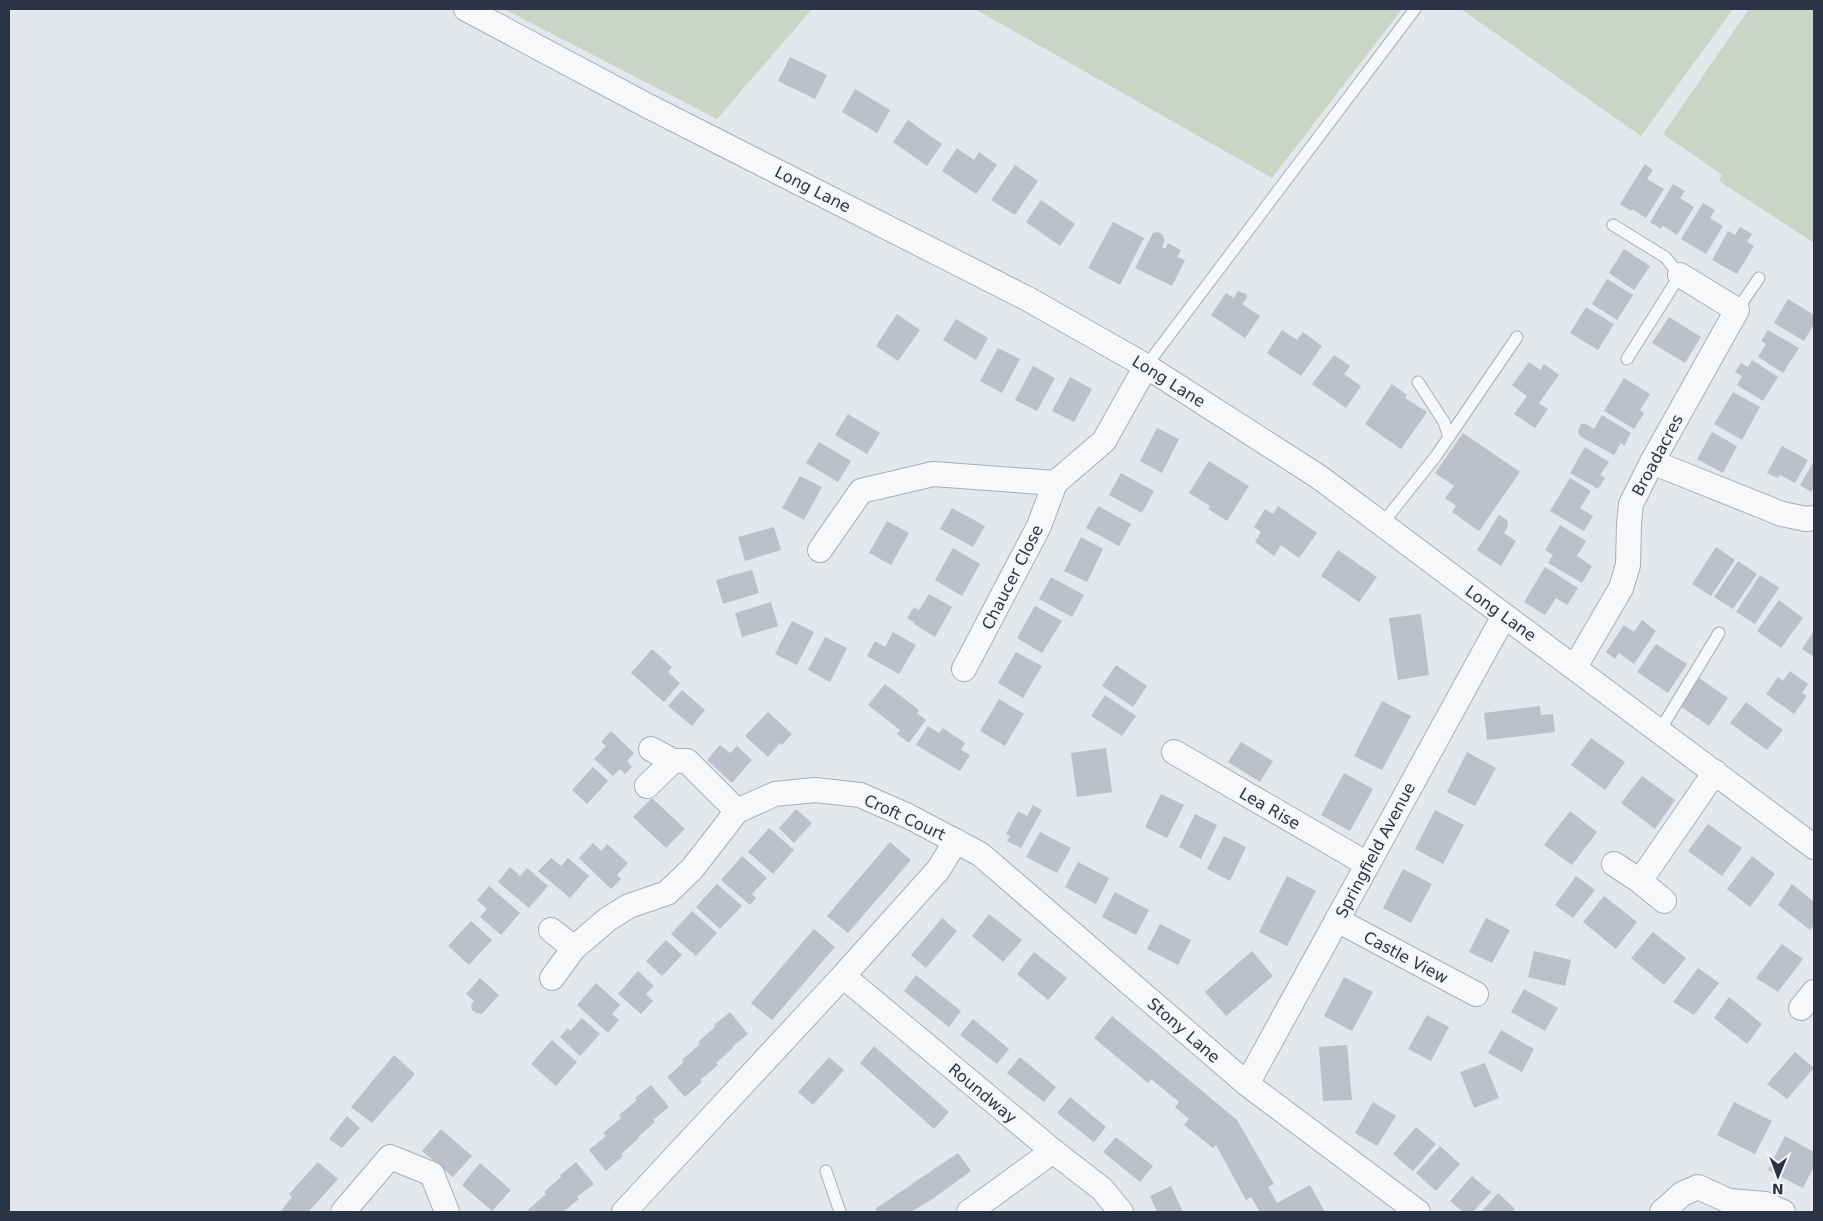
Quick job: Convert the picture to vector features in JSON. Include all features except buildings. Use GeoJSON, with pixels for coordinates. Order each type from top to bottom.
{"type":"FeatureCollection","features":[{"type":"Feature","properties":{"kind":"street","name":"Long Lane"},"geometry":{"type":"LineString","coordinates":[[466,9],[648,106],[1028,299],[1146,366],[1319,477],[1660,730],[1814,847]]}},
{"type":"Feature","properties":{"kind":"street"},"geometry":{"type":"LineString","coordinates":[[1680,275],[1737,310]]}},
{"type":"Feature","properties":{"kind":"street","name":"Broadacres"},"geometry":{"type":"LineString","coordinates":[[1575,667],[1621,588],[1628,565],[1631,504],[1652,462],[1737,310]]}},
{"type":"Feature","properties":{"kind":"street"},"geometry":{"type":"LineString","coordinates":[[820,550],[861,491],[933,474],[1055,483],[1104,441],[1146,366]]}},
{"type":"Feature","properties":{"kind":"street"},"geometry":{"type":"LineString","coordinates":[[1652,462],[1782,514],[1806,519],[1814,518]]}},
{"type":"Feature","properties":{"kind":"street","name":"Chaucer Close"},"geometry":{"type":"LineString","coordinates":[[964,669],[1039,526],[1055,483]]}},
{"type":"Feature","properties":{"kind":"street","name":"Springfield Avenue"},"geometry":{"type":"LineString","coordinates":[[1246,1084],[1504,616]]}},
{"type":"Feature","properties":{"kind":"street"},"geometry":{"type":"LineString","coordinates":[[651,749],[673,761],[687,761],[736,811]]}},
{"type":"Feature","properties":{"kind":"street","name":"Lea Rise"},"geometry":{"type":"LineString","coordinates":[[1174,752],[1366,864]]}},
{"type":"Feature","properties":{"kind":"street"},"geometry":{"type":"LineString","coordinates":[[647,786],[673,761]]}},
{"type":"Feature","properties":{"kind":"street"},"geometry":{"type":"LineString","coordinates":[[1640,881],[1715,772]]}},
{"type":"Feature","properties":{"kind":"street","name":"Croft Court"},"geometry":{"type":"LineString","coordinates":[[552,978],[574,948],[608,920],[629,906],[667,893],[692,869],[736,811],[775,794],[815,790],[860,795],[908,816],[956,841]]}},
{"type":"Feature","properties":{"kind":"street"},"geometry":{"type":"LineString","coordinates":[[624,1212],[843,976],[938,870],[956,841]]}},
{"type":"Feature","properties":{"kind":"street","name":"Stony Lane"},"geometry":{"type":"LineString","coordinates":[[956,841],[980,854],[1246,1084],[1418,1212]]}},
{"type":"Feature","properties":{"kind":"street"},"geometry":{"type":"LineString","coordinates":[[1614,864],[1640,881],[1664,901]]}},
{"type":"Feature","properties":{"kind":"street","name":"Castle View"},"geometry":{"type":"LineString","coordinates":[[1337,920],[1476,994]]}},
{"type":"Feature","properties":{"kind":"street"},"geometry":{"type":"LineString","coordinates":[[551,930],[574,948]]}},
{"type":"Feature","properties":{"kind":"street","name":"Roundway"},"geometry":{"type":"LineString","coordinates":[[843,976],[1053,1151],[1102,1189],[1121,1212]]}},
{"type":"Feature","properties":{"kind":"street"},"geometry":{"type":"LineString","coordinates":[[969,1212],[1053,1151]]}},
{"type":"Feature","properties":{"kind":"street"},"geometry":{"type":"LineString","coordinates":[[343,1212],[390,1157],[432,1174],[447,1212]]}},
{"type":"Feature","properties":{"kind":"street"},"geometry":{"type":"LineString","coordinates":[[1662,1212],[1682,1194],[1698,1187],[1729,1200],[1765,1204],[1783,1212]]}},
{"type":"Feature","properties":{"kind":"lane"},"geometry":{"type":"LineString","coordinates":[[1146,366],[1415,9]]}},
{"type":"Feature","properties":{"kind":"lane"},"geometry":{"type":"LineString","coordinates":[[1613,226],[1665,257],[1680,275],[1627,359]]}},
{"type":"Feature","properties":{"kind":"lane"},"geometry":{"type":"LineString","coordinates":[[1737,310],[1758,278]]}},
{"type":"Feature","properties":{"kind":"lane"},"geometry":{"type":"LineString","coordinates":[[1382,524],[1449,436],[1517,337]]}},
{"type":"Feature","properties":{"kind":"lane"},"geometry":{"type":"LineString","coordinates":[[1418,382],[1444,422],[1449,436]]}},
{"type":"Feature","properties":{"kind":"lane"},"geometry":{"type":"LineString","coordinates":[[1660,730],[1719,633]]}},
{"type":"Feature","properties":{"kind":"lane"},"geometry":{"type":"LineString","coordinates":[[826,1171],[840,1212]]}},
{"type":"Feature","properties":{"kind":"green space"},"geometry":{"type":"Polygon","coordinates":[[[504,9],[812,9],[717,119],[504,9]]]}},
{"type":"Feature","properties":{"kind":"green space"},"geometry":{"type":"Polygon","coordinates":[[[975,9],[1402,9],[1272,178],[975,9]]]}},
{"type":"Feature","properties":{"kind":"green space"},"geometry":{"type":"Polygon","coordinates":[[[1461,9],[1733,9],[1641,136],[1461,9]]]}},
{"type":"Feature","properties":{"kind":"green space"},"geometry":{"type":"Polygon","coordinates":[[[1749,9],[1814,9],[1814,243],[1719,181],[1722,175],[1663,134],[1749,9]]]}}]}
